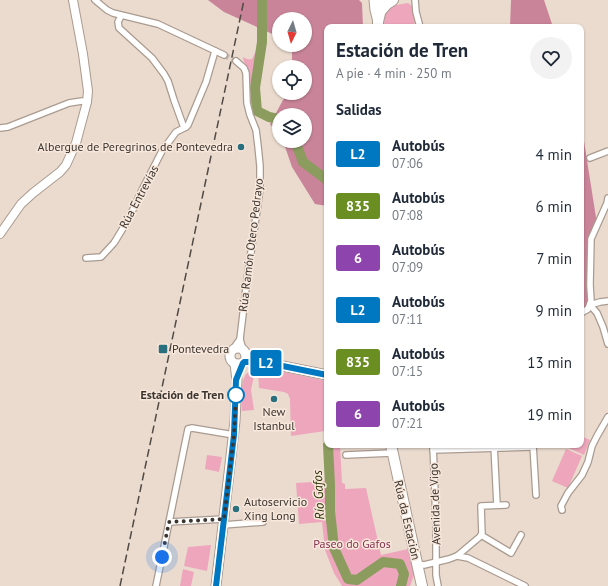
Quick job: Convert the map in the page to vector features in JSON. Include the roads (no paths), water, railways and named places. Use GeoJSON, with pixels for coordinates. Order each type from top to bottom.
{"type":"FeatureCollection","features":[{"type":"Feature","properties":{"kind":"highway"},"geometry":{"type":"LineString","coordinates":[[378,20],[383,0]]}},
{"type":"Feature","properties":{"kind":"highway"},"geometry":{"type":"LineString","coordinates":[[378,20],[387,4],[393,0]]}},
{"type":"Feature","properties":{"kind":"highway","name":"Rúa da Estación"},"geometry":{"type":"LineString","coordinates":[[391,449],[420,566],[422,586]]}},
{"type":"Feature","properties":{"kind":"main road"},"geometry":{"type":"LineString","coordinates":[[374,0],[378,20]]}},
{"type":"Feature","properties":{"kind":"main road"},"geometry":{"type":"LineString","coordinates":[[216,586],[234,435],[236,380],[242,358],[238,348],[233,349],[230,353],[229,357],[231,361],[242,358],[324,374]]}},
{"type":"Feature","properties":{"kind":"street"},"geometry":{"type":"LineString","coordinates":[[0,234],[21,204],[60,172],[66,165],[76,143],[88,102],[88,91],[73,0]]}},
{"type":"Feature","properties":{"kind":"street"},"geometry":{"type":"LineString","coordinates":[[95,0],[110,12],[162,26],[224,55]]}},
{"type":"Feature","properties":{"kind":"street"},"geometry":{"type":"LineString","coordinates":[[415,0],[419,24]]}},
{"type":"Feature","properties":{"kind":"street"},"geometry":{"type":"LineString","coordinates":[[121,16],[118,22],[120,28],[152,58],[164,74],[186,127]]}},
{"type":"Feature","properties":{"kind":"street","name":"Rúa Entrevías"},"geometry":{"type":"LineString","coordinates":[[86,258],[100,257],[114,243],[128,220],[162,151],[176,132],[186,127],[190,122],[206,82],[215,51]]}},
{"type":"Feature","properties":{"kind":"street","name":"Rúa Ramón Otero Pedrayo"},"geometry":{"type":"LineString","coordinates":[[236,61],[244,68],[246,73],[247,102],[257,135],[260,177],[258,203],[240,339],[242,358]]}},
{"type":"Feature","properties":{"kind":"street"},"geometry":{"type":"LineString","coordinates":[[0,128],[8,127],[69,103],[82,101],[88,102]]}},
{"type":"Feature","properties":{"kind":"street"},"geometry":{"type":"LineString","coordinates":[[590,158],[608,151]]}},
{"type":"Feature","properties":{"kind":"street"},"geometry":{"type":"LineString","coordinates":[[584,311],[588,309],[591,301],[591,238],[608,198]]}},
{"type":"Feature","properties":{"kind":"street"},"geometry":{"type":"LineString","coordinates":[[590,305],[608,301]]}},
{"type":"Feature","properties":{"kind":"street"},"geometry":{"type":"LineString","coordinates":[[590,305],[597,313],[608,344]]}},
{"type":"Feature","properties":{"kind":"street","name":"Rúa Ramón Otero Pedrayo"},"geometry":{"type":"LineString","coordinates":[[233,349],[240,339]]}},
{"type":"Feature","properties":{"kind":"street"},"geometry":{"type":"LineString","coordinates":[[562,510],[561,506],[568,493],[582,475],[588,462],[592,446],[608,417]]}},
{"type":"Feature","properties":{"kind":"street"},"geometry":{"type":"LineString","coordinates":[[156,586],[188,429],[192,428],[234,435]]}},
{"type":"Feature","properties":{"kind":"street","name":"Avenida de Vigo"},"geometry":{"type":"LineString","coordinates":[[433,448],[436,519],[436,575],[438,586]]}},
{"type":"Feature","properties":{"kind":"street"},"geometry":{"type":"LineString","coordinates":[[494,448],[498,505]]}},
{"type":"Feature","properties":{"kind":"street"},"geometry":{"type":"LineString","coordinates":[[533,448],[536,495]]}},
{"type":"Feature","properties":{"kind":"street","name":"Rúa da Estación"},"geometry":{"type":"LineString","coordinates":[[346,455],[391,449]]}},
{"type":"Feature","properties":{"kind":"street"},"geometry":{"type":"LineString","coordinates":[[436,562],[457,556],[481,535],[481,506],[506,505]]}},
{"type":"Feature","properties":{"kind":"street"},"geometry":{"type":"LineString","coordinates":[[169,522],[263,522]]}},
{"type":"Feature","properties":{"kind":"street"},"geometry":{"type":"LineString","coordinates":[[481,535],[511,553],[521,535]]}},
{"type":"Feature","properties":{"kind":"street"},"geometry":{"type":"LineString","coordinates":[[457,556],[468,558],[522,585]]}},
{"type":"Feature","properties":{"kind":"street","name":"Avenida de Vigo"},"geometry":{"type":"LineString","coordinates":[[420,566],[436,562]]}},
{"type":"Feature","properties":{"kind":"waterway","name":"Río Gafos"},"geometry":{"type":"LineString","coordinates":[[262,0],[262,42],[255,88],[257,111],[272,118]]}},
{"type":"Feature","properties":{"kind":"waterway","name":"Río Gafos"},"geometry":{"type":"LineString","coordinates":[[298,148],[303,162],[324,178]]}},
{"type":"Feature","properties":{"kind":"waterway","name":"Río Gafos"},"geometry":{"type":"LineString","coordinates":[[328,448],[330,511],[334,548],[348,579],[357,580],[383,562],[400,564],[404,574],[401,586]]}},
{"type":"Feature","properties":{"kind":"tunnel"},"geometry":{"type":"LineString","coordinates":[[224,55],[236,61]]}},
{"type":"Feature","properties":{"kind":"railway"},"geometry":{"type":"LineString","coordinates":[[120,586],[244,0]]}},
{"type":"Feature","properties":{"kind":"place","name":"Albergue de Peregrinos de Pontevedra"},"geometry":{"type":"Point","coordinates":[241,147]}},
{"type":"Feature","properties":{"kind":"place","name":"Pontevedra"},"geometry":{"type":"Point","coordinates":[163,349]}},
{"type":"Feature","properties":{"kind":"place","name":"Estación de Tren"},"geometry":{"type":"Point","coordinates":[236,395]}},
{"type":"Feature","properties":{"kind":"place","name":"New Istanbul"},"geometry":{"type":"Point","coordinates":[274,399]}},
{"type":"Feature","properties":{"kind":"place","name":"Autoservicio Xing Long"},"geometry":{"type":"Point","coordinates":[236,509]}},
{"type":"Feature","properties":{"kind":"park label","name":"Paseo do Gafos"},"geometry":{"type":"Point","coordinates":[352,544]}}]}
